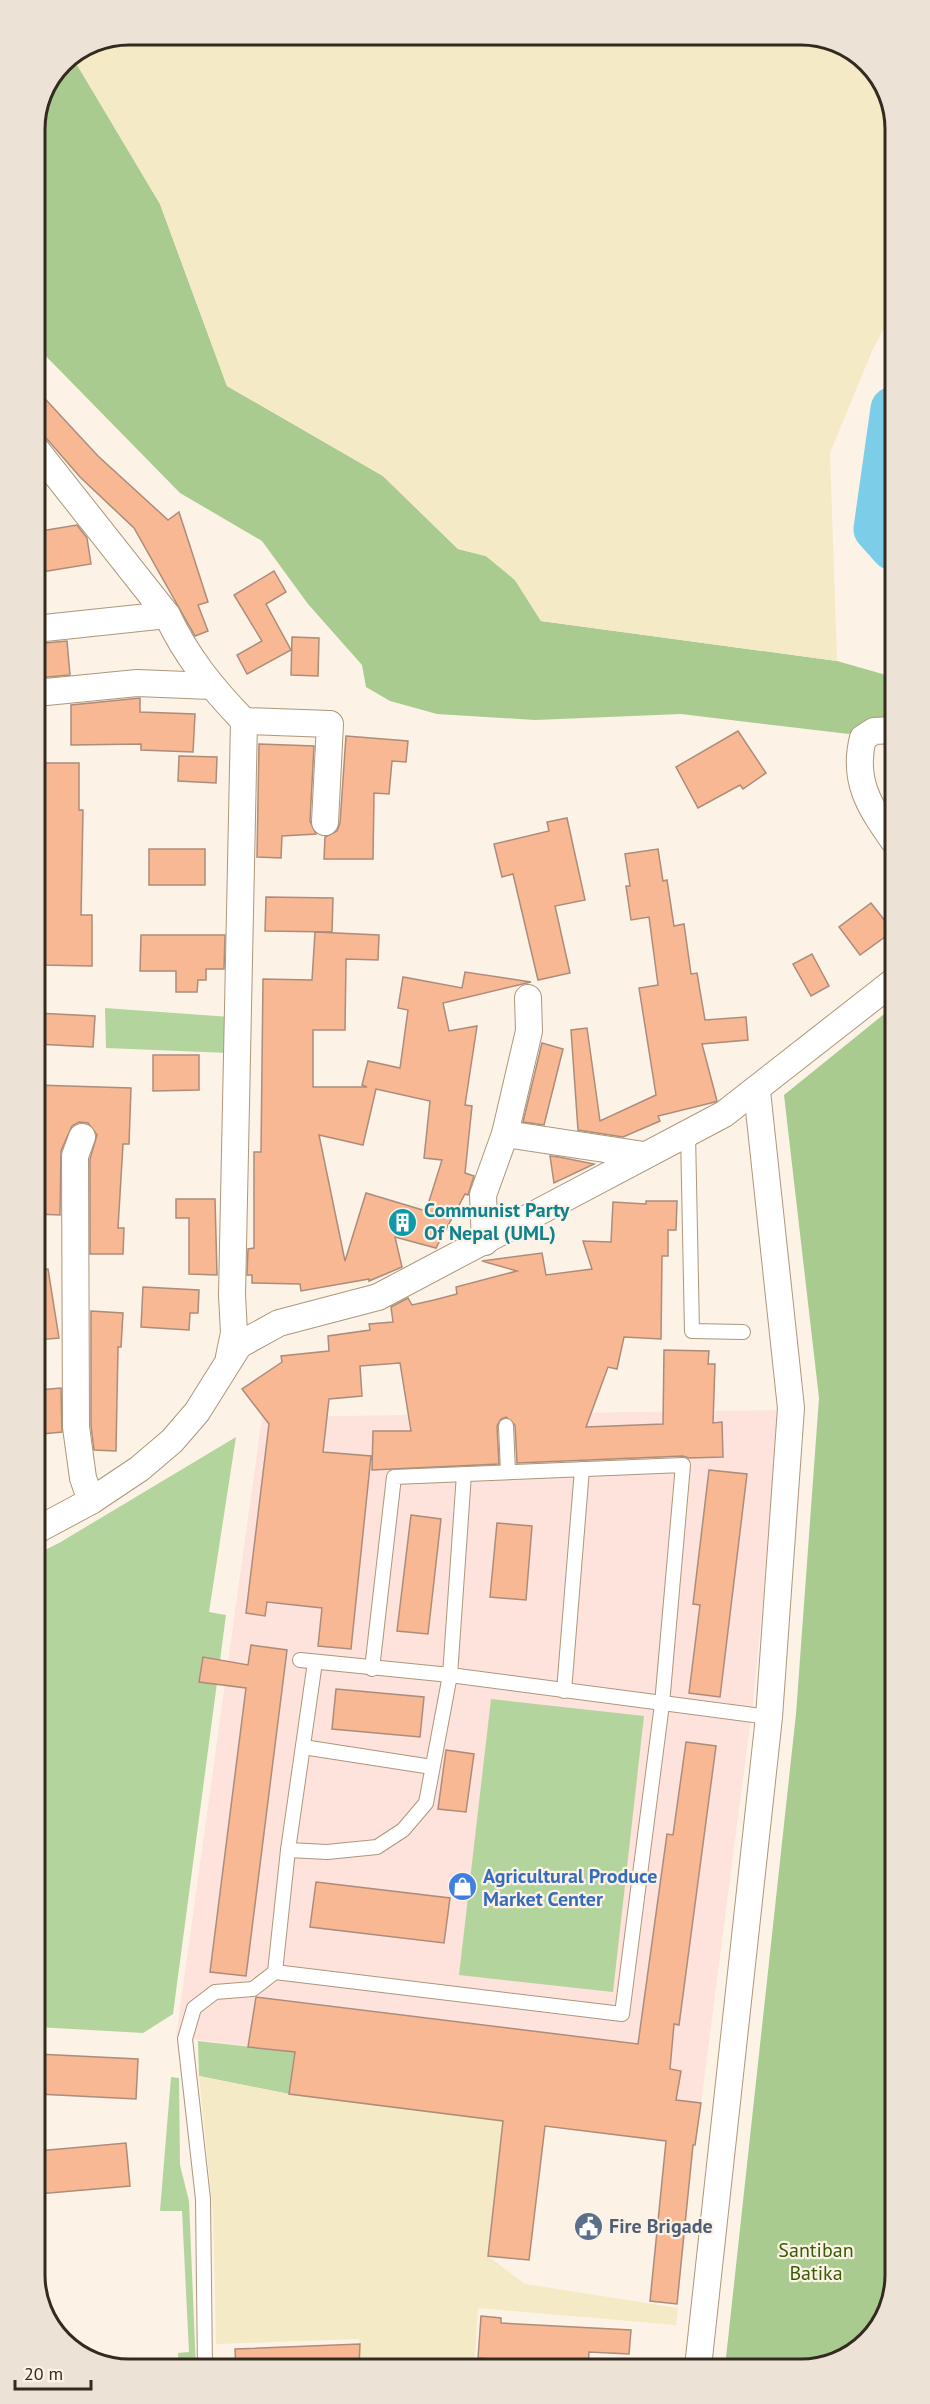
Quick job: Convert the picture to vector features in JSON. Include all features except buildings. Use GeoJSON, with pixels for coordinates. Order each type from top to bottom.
{"type":"FeatureCollection","features":[{"type":"Feature","properties":{"kind":"street"},"geometry":{"type":"LineString","coordinates":[[45,461],[167,615],[181,645],[211,686],[244,721],[233,1283],[234,1333],[230,1357]]}},
{"type":"Feature","properties":{"kind":"street"},"geometry":{"type":"LineString","coordinates":[[45,628],[167,615]]}},
{"type":"Feature","properties":{"kind":"street"},"geometry":{"type":"LineString","coordinates":[[45,692],[137,683],[211,686]]}},
{"type":"Feature","properties":{"kind":"street"},"geometry":{"type":"LineString","coordinates":[[244,721],[330,724],[325,822]]}},
{"type":"Feature","properties":{"kind":"street"},"geometry":{"type":"LineString","coordinates":[[885,730],[874,731],[863,738],[860,750],[860,776],[867,803],[885,829]]}},
{"type":"Feature","properties":{"kind":"street"},"geometry":{"type":"LineString","coordinates":[[45,1526],[91,1501],[139,1469],[172,1441],[197,1412],[239,1345],[279,1323],[378,1298],[724,1114],[885,988]]}},
{"type":"Feature","properties":{"kind":"street"},"geometry":{"type":"LineString","coordinates":[[485,1242],[483,1195],[505,1134],[529,1031],[528,998]]}},
{"type":"Feature","properties":{"kind":"street"},"geometry":{"type":"LineString","coordinates":[[699,2359],[770,1717],[791,1408],[757,1090]]}},
{"type":"Feature","properties":{"kind":"street"},"geometry":{"type":"LineString","coordinates":[[505,1134],[644,1155]]}},
{"type":"Feature","properties":{"kind":"street"},"geometry":{"type":"LineString","coordinates":[[82,1137],[75,1156],[76,1427],[83,1478],[91,1501]]}},
{"type":"Feature","properties":{"kind":"lane"},"geometry":{"type":"LineString","coordinates":[[688,1133],[692,1331],[743,1332]]}},
{"type":"Feature","properties":{"kind":"lane"},"geometry":{"type":"LineString","coordinates":[[506,1426],[508,1472]]}},
{"type":"Feature","properties":{"kind":"lane"},"geometry":{"type":"LineString","coordinates":[[205,2359],[203,2199],[185,2039],[194,2008],[214,1992],[253,1989],[275,1972],[622,2014],[662,1704],[683,1465],[394,1477],[372,1669]]}},
{"type":"Feature","properties":{"kind":"lane"},"geometry":{"type":"LineString","coordinates":[[564,1691],[582,1469]]}},
{"type":"Feature","properties":{"kind":"lane"},"geometry":{"type":"LineString","coordinates":[[288,1850],[327,1852],[377,1847],[403,1830],[426,1803],[450,1675],[464,1474]]}},
{"type":"Feature","properties":{"kind":"lane"},"geometry":{"type":"LineString","coordinates":[[300,1660],[450,1675],[770,1717]]}},
{"type":"Feature","properties":{"kind":"lane"},"geometry":{"type":"LineString","coordinates":[[275,1972],[288,1850],[315,1662]]}},
{"type":"Feature","properties":{"kind":"lane"},"geometry":{"type":"LineString","coordinates":[[303,1747],[432,1767]]}},
{"type":"Feature","properties":{"kind":"shaded area","name":"Agricultural Produce Market Center"},"geometry":{"type":"Polygon","coordinates":[[[782,1410],[753,1702],[701,2103],[176,2037],[262,1417],[782,1410]]]}},
{"type":"Feature","properties":{"kind":"green space"},"geometry":{"type":"Polygon","coordinates":[[[76,64],[160,204],[227,386],[383,476],[458,549],[486,556],[515,580],[541,621],[837,661],[885,675],[885,721],[865,724],[849,734],[681,714],[535,720],[437,714],[390,701],[366,687],[362,665],[308,604],[262,541],[180,493],[45,355],[45,124],[54,92],[62,78],[76,64]]]}},
{"type":"Feature","properties":{"kind":"green space"},"geometry":{"type":"Polygon","coordinates":[[[105,1008],[230,1017],[229,1053],[106,1048],[105,1008]]]}},
{"type":"Feature","properties":{"kind":"green space","name":"Santiban Batika"},"geometry":{"type":"Polygon","coordinates":[[[885,1013],[885,2275],[881,2302],[874,2317],[848,2345],[823,2356],[812,2358],[726,2359],[796,1714],[819,1398],[784,1095],[885,1013]]]}},
{"type":"Feature","properties":{"kind":"green space"},"geometry":{"type":"Polygon","coordinates":[[[236,1437],[209,1612],[226,1615],[173,2014],[143,2033],[45,2027],[45,1550],[236,1437]]]}},
{"type":"Feature","properties":{"kind":"green space"},"geometry":{"type":"Polygon","coordinates":[[[491,1699],[644,1716],[613,1992],[459,1975],[491,1699]]]}},
{"type":"Feature","properties":{"kind":"green space"},"geometry":{"type":"Polygon","coordinates":[[[198,2041],[295,2052],[289,2094],[199,2076],[198,2041]]]}},
{"type":"Feature","properties":{"kind":"green space"},"geometry":{"type":"Polygon","coordinates":[[[171,2077],[179,2078],[180,2165],[189,2201],[196,2359],[178,2359],[178,2353],[189,2352],[182,2211],[160,2211],[171,2077]]]}},
{"type":"Feature","properties":{"kind":"sand"},"geometry":{"type":"Polygon","coordinates":[[[129,45],[806,45],[823,48],[843,56],[871,82],[879,97],[884,118],[885,326],[872,351],[830,453],[837,661],[541,621],[515,580],[486,556],[458,549],[383,476],[227,386],[160,204],[76,64],[97,51],[129,45]]]}},
{"type":"Feature","properties":{"kind":"sand"},"geometry":{"type":"Polygon","coordinates":[[[199,2076],[289,2094],[504,2121],[488,2256],[525,2284],[678,2308],[676,2325],[478,2308],[475,2359],[360,2359],[359,2339],[216,2344],[213,2212],[199,2076]]]}},
{"type":"Feature","properties":{"kind":"waterway"},"geometry":{"type":"LineString","coordinates":[[885,465],[876,529],[885,539]]}},
{"type":"Feature","properties":{"kind":"place","name":"Communist Party Of Nepal (UML)"},"geometry":{"type":"Point","coordinates":[403,1222]}},
{"type":"Feature","properties":{"kind":"place","name":"Agricultural Produce Market Center"},"geometry":{"type":"Point","coordinates":[462,1887]}},
{"type":"Feature","properties":{"kind":"place","name":"Fire Brigade"},"geometry":{"type":"Point","coordinates":[588,2226]}}]}
